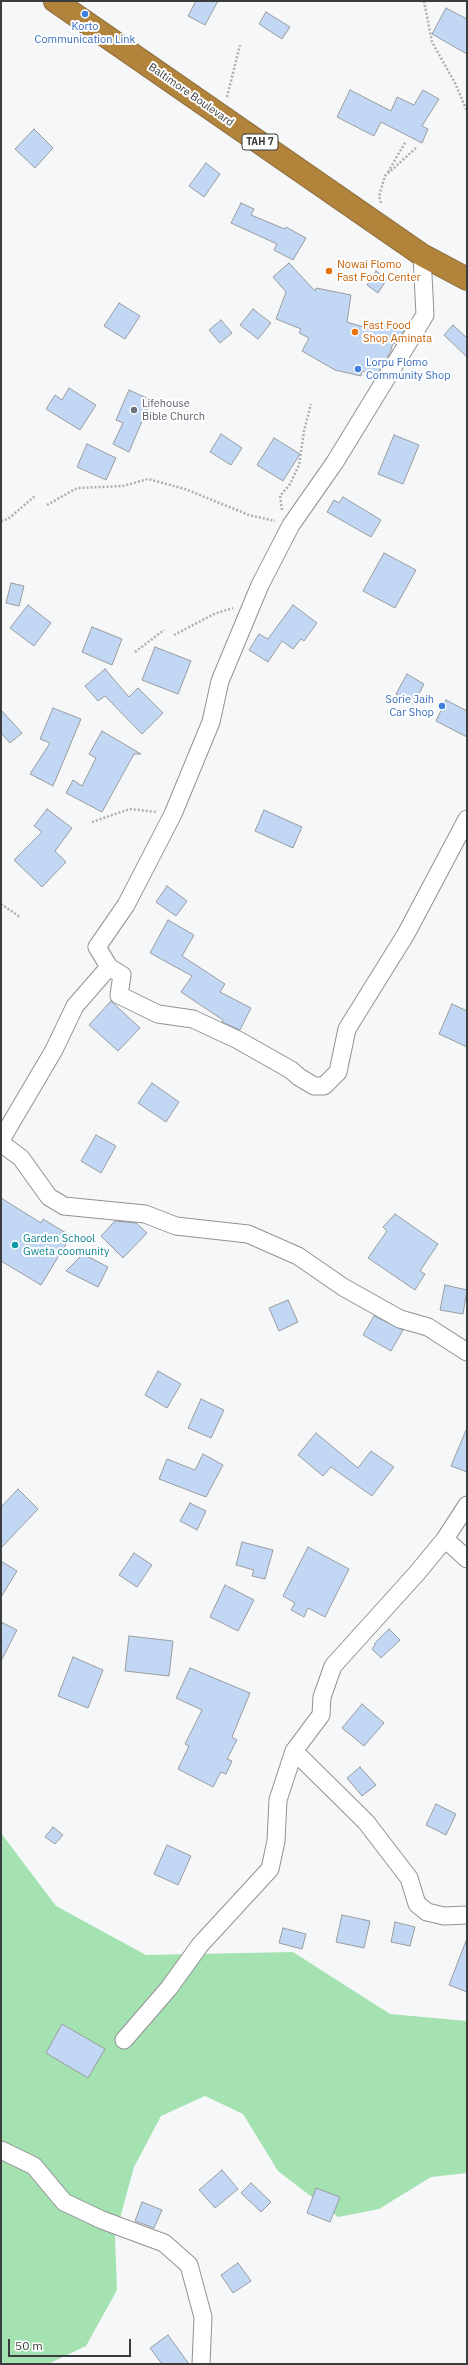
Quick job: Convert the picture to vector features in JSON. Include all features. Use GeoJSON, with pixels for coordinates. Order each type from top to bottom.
{"type":"FeatureCollection","features":[{"type":"Feature","properties":{"kind":"highway","name":"Baltimore Boulevard"},"geometry":{"type":"LineString","coordinates":[[55,1],[422,255],[467,279]]}},
{"type":"Feature","properties":{"kind":"street"},"geometry":{"type":"LineString","coordinates":[[422,255],[426,315],[335,462],[291,525],[249,610],[220,681],[211,722],[173,814],[126,905],[97,948],[109,967],[122,975],[118,995],[158,1014],[193,1019],[272,1059],[314,1086],[324,1086],[338,1072],[347,1029],[406,934],[467,819]]}},
{"type":"Feature","properties":{"kind":"street"},"geometry":{"type":"LineString","coordinates":[[1,1140],[54,1050],[75,1006],[109,967]]}},
{"type":"Feature","properties":{"kind":"street"},"geometry":{"type":"LineString","coordinates":[[1,1144],[21,1158],[48,1197],[64,1206],[145,1214],[176,1226],[248,1234],[298,1256],[343,1287],[400,1319],[428,1327],[467,1352]]}},
{"type":"Feature","properties":{"kind":"street"},"geometry":{"type":"LineString","coordinates":[[124,2040],[169,1988],[200,1945],[270,1869],[276,1841],[278,1800],[294,1751],[321,1715],[322,1697],[333,1666],[417,1573],[445,1539],[467,1505]]}},
{"type":"Feature","properties":{"kind":"street"},"geometry":{"type":"LineString","coordinates":[[445,1539],[467,1559]]}},
{"type":"Feature","properties":{"kind":"street"},"geometry":{"type":"LineString","coordinates":[[294,1751],[366,1822],[410,1878],[417,1904],[427,1912],[444,1916],[467,1915]]}},
{"type":"Feature","properties":{"kind":"street"},"geometry":{"type":"LineString","coordinates":[[1,2150],[34,2166],[64,2202],[102,2220],[164,2243],[189,2265],[203,2317],[201,2364]]}},
{"type":"Feature","properties":{"kind":"path"},"geometry":{"type":"LineString","coordinates":[[424,1],[432,42],[455,83],[467,111]]}},
{"type":"Feature","properties":{"kind":"path"},"geometry":{"type":"LineString","coordinates":[[223,117],[240,45]]}},
{"type":"Feature","properties":{"kind":"path"},"geometry":{"type":"LineString","coordinates":[[390,233],[379,196],[385,176],[406,141]]}},
{"type":"Feature","properties":{"kind":"path"},"geometry":{"type":"LineString","coordinates":[[385,176],[416,148]]}},
{"type":"Feature","properties":{"kind":"path"},"geometry":{"type":"LineString","coordinates":[[291,525],[281,509],[280,496],[290,484],[299,466],[304,431],[311,404]]}},
{"type":"Feature","properties":{"kind":"path"},"geometry":{"type":"LineString","coordinates":[[47,505],[77,488],[123,486],[148,480],[185,488],[249,515],[291,525]]}},
{"type":"Feature","properties":{"kind":"path"},"geometry":{"type":"LineString","coordinates":[[1,521],[8,519],[35,496]]}},
{"type":"Feature","properties":{"kind":"path"},"geometry":{"type":"LineString","coordinates":[[174,635],[214,614],[237,607],[249,610]]}},
{"type":"Feature","properties":{"kind":"path"},"geometry":{"type":"LineString","coordinates":[[135,652],[164,630]]}},
{"type":"Feature","properties":{"kind":"path"},"geometry":{"type":"LineString","coordinates":[[92,822],[130,809],[173,814]]}},
{"type":"Feature","properties":{"kind":"path"},"geometry":{"type":"LineString","coordinates":[[1,904],[20,916]]}},
{"type":"Feature","properties":{"kind":"green space"},"geometry":{"type":"Polygon","coordinates":[[[1,1833],[56,1906],[146,1955],[293,1952],[390,2014],[467,2021],[467,2173],[431,2177],[379,2209],[338,2217],[278,2171],[243,2114],[205,2096],[161,2116],[134,2167],[115,2236],[117,2290],[86,2346],[48,2364],[1,2364],[1,1833]]]}},
{"type":"Feature","properties":{"kind":"building"},"geometry":{"type":"Polygon","coordinates":[[[196,1],[218,1],[205,25],[188,16],[196,1]]]}},
{"type":"Feature","properties":{"kind":"building"},"geometry":{"type":"Polygon","coordinates":[[[446,8],[467,19],[467,54],[432,34],[446,8]]]}},
{"type":"Feature","properties":{"kind":"building"},"geometry":{"type":"Polygon","coordinates":[[[266,12],[290,27],[282,39],[259,24],[266,12]]]}},
{"type":"Feature","properties":{"kind":"building"},"geometry":{"type":"Polygon","coordinates":[[[350,90],[391,111],[397,97],[414,105],[423,90],[439,99],[422,126],[428,129],[422,143],[381,122],[374,136],[337,117],[350,90]]]}},
{"type":"Feature","properties":{"kind":"building"},"geometry":{"type":"Polygon","coordinates":[[[34,129],[53,148],[35,168],[15,149],[34,129]]]}},
{"type":"Feature","properties":{"kind":"building"},"geometry":{"type":"Polygon","coordinates":[[[206,163],[220,174],[204,197],[189,186],[206,163]]]}},
{"type":"Feature","properties":{"kind":"building"},"geometry":{"type":"Polygon","coordinates":[[[241,203],[254,209],[251,215],[285,229],[286,227],[306,238],[293,260],[274,250],[277,244],[231,223],[241,203]]]}},
{"type":"Feature","properties":{"kind":"building"},"geometry":{"type":"Polygon","coordinates":[[[289,263],[315,291],[316,288],[351,295],[347,322],[373,330],[376,321],[405,329],[396,344],[393,343],[390,353],[376,376],[362,371],[361,376],[335,370],[302,351],[309,338],[299,333],[301,329],[276,319],[286,292],[273,277],[289,263]]]}},
{"type":"Feature","properties":{"kind":"building"},"geometry":{"type":"Polygon","coordinates":[[[376,271],[387,279],[378,293],[367,285],[376,271]]]}},
{"type":"Feature","properties":{"kind":"building"},"geometry":{"type":"Polygon","coordinates":[[[119,303],[140,316],[125,339],[104,326],[119,303]]]}},
{"type":"Feature","properties":{"kind":"building"},"geometry":{"type":"Polygon","coordinates":[[[253,309],[271,323],[258,339],[240,325],[253,309]]]}},
{"type":"Feature","properties":{"kind":"building"},"geometry":{"type":"Polygon","coordinates":[[[221,320],[232,333],[220,343],[209,330],[221,320]]]}},
{"type":"Feature","properties":{"kind":"building"},"geometry":{"type":"Polygon","coordinates":[[[453,325],[467,338],[467,357],[444,335],[453,325]]]}},
{"type":"Feature","properties":{"kind":"building"},"geometry":{"type":"Polygon","coordinates":[[[69,388],[96,405],[80,430],[46,409],[55,395],[62,400],[69,388]]]}},
{"type":"Feature","properties":{"kind":"building","name":"Lifehouse Bible Church"},"geometry":{"type":"Polygon","coordinates":[[[129,390],[151,400],[129,452],[113,444],[123,423],[116,420],[129,390]]]}},
{"type":"Feature","properties":{"kind":"building"},"geometry":{"type":"Polygon","coordinates":[[[221,434],[242,448],[231,465],[210,452],[221,434]]]}},
{"type":"Feature","properties":{"kind":"building"},"geometry":{"type":"Polygon","coordinates":[[[394,435],[419,445],[403,484],[378,474],[394,435]]]}},
{"type":"Feature","properties":{"kind":"building"},"geometry":{"type":"Polygon","coordinates":[[[274,438],[300,454],[283,481],[257,465],[274,438]]]}},
{"type":"Feature","properties":{"kind":"building"},"geometry":{"type":"Polygon","coordinates":[[[87,444],[116,458],[106,480],[77,467],[87,444]]]}},
{"type":"Feature","properties":{"kind":"building"},"geometry":{"type":"Polygon","coordinates":[[[343,497],[381,520],[371,537],[327,512],[334,500],[339,503],[343,497]]]}},
{"type":"Feature","properties":{"kind":"building"},"geometry":{"type":"Polygon","coordinates":[[[384,553],[416,570],[395,608],[363,591],[384,553]]]}},
{"type":"Feature","properties":{"kind":"building"},"geometry":{"type":"Polygon","coordinates":[[[11,583],[24,586],[19,606],[6,603],[11,583]]]}},
{"type":"Feature","properties":{"kind":"building"},"geometry":{"type":"Polygon","coordinates":[[[28,605],[51,623],[34,646],[10,628],[28,605]]]}},
{"type":"Feature","properties":{"kind":"building"},"geometry":{"type":"Polygon","coordinates":[[[293,605],[317,623],[304,641],[301,639],[293,649],[282,641],[268,662],[249,650],[259,634],[268,639],[293,605]]]}},
{"type":"Feature","properties":{"kind":"building"},"geometry":{"type":"Polygon","coordinates":[[[92,627],[122,639],[112,665],[82,652],[92,627]]]}},
{"type":"Feature","properties":{"kind":"building"},"geometry":{"type":"Polygon","coordinates":[[[155,647],[191,661],[178,694],[142,680],[155,647]]]}},
{"type":"Feature","properties":{"kind":"building"},"geometry":{"type":"Polygon","coordinates":[[[105,669],[129,697],[138,688],[163,713],[142,734],[105,696],[98,701],[85,686],[105,669]]]}},
{"type":"Feature","properties":{"kind":"building"},"geometry":{"type":"Polygon","coordinates":[[[407,674],[424,684],[414,704],[396,694],[407,674]]]}},
{"type":"Feature","properties":{"kind":"building"},"geometry":{"type":"Polygon","coordinates":[[[446,700],[467,711],[467,737],[436,721],[446,700]]]}},
{"type":"Feature","properties":{"kind":"building"},"geometry":{"type":"Polygon","coordinates":[[[53,708],[81,719],[53,786],[30,774],[50,743],[40,739],[53,708]]]}},
{"type":"Feature","properties":{"kind":"building"},"geometry":{"type":"Polygon","coordinates":[[[1,710],[22,733],[10,743],[1,733],[1,710]]]}},
{"type":"Feature","properties":{"kind":"building"},"geometry":{"type":"Polygon","coordinates":[[[102,731],[141,754],[134,754],[102,812],[66,793],[73,780],[82,786],[96,758],[89,754],[102,731]]]}},
{"type":"Feature","properties":{"kind":"building"},"geometry":{"type":"Polygon","coordinates":[[[47,809],[72,828],[55,851],[66,862],[42,887],[14,860],[42,832],[34,826],[47,809]]]}},
{"type":"Feature","properties":{"kind":"building"},"geometry":{"type":"Polygon","coordinates":[[[264,810],[302,827],[293,848],[255,831],[264,810]]]}},
{"type":"Feature","properties":{"kind":"building"},"geometry":{"type":"Polygon","coordinates":[[[167,886],[187,901],[176,916],[156,902],[167,886]]]}},
{"type":"Feature","properties":{"kind":"building"},"geometry":{"type":"Polygon","coordinates":[[[168,920],[194,935],[182,956],[225,984],[220,992],[251,1008],[240,1030],[222,1022],[223,1020],[181,992],[192,976],[150,953],[168,920]]]}},
{"type":"Feature","properties":{"kind":"building"},"geometry":{"type":"Polygon","coordinates":[[[111,1001],[140,1028],[118,1051],[89,1025],[111,1001]]]}},
{"type":"Feature","properties":{"kind":"building"},"geometry":{"type":"Polygon","coordinates":[[[452,1004],[467,1011],[467,1047],[439,1034],[452,1004]]]}},
{"type":"Feature","properties":{"kind":"building"},"geometry":{"type":"Polygon","coordinates":[[[152,1083],[179,1102],[166,1122],[138,1103],[152,1083]]]}},
{"type":"Feature","properties":{"kind":"building"},"geometry":{"type":"Polygon","coordinates":[[[96,1135],[116,1146],[101,1173],[81,1161],[96,1135]]]}},
{"type":"Feature","properties":{"kind":"building"},"geometry":{"type":"Polygon","coordinates":[[[1,1198],[41,1223],[43,1219],[71,1236],[41,1285],[1,1261],[1,1198]]]}},
{"type":"Feature","properties":{"kind":"building"},"geometry":{"type":"Polygon","coordinates":[[[395,1214],[438,1244],[420,1271],[425,1274],[415,1290],[368,1258],[387,1231],[383,1227],[395,1214]]]}},
{"type":"Feature","properties":{"kind":"building"},"geometry":{"type":"Polygon","coordinates":[[[115,1221],[136,1223],[147,1233],[123,1258],[101,1236],[115,1221]]]}},
{"type":"Feature","properties":{"kind":"building"},"geometry":{"type":"Polygon","coordinates":[[[83,1254],[108,1267],[98,1287],[66,1271],[83,1254]]]}},
{"type":"Feature","properties":{"kind":"building"},"geometry":{"type":"Polygon","coordinates":[[[445,1285],[467,1290],[463,1314],[440,1310],[445,1285]]]}},
{"type":"Feature","properties":{"kind":"building"},"geometry":{"type":"Polygon","coordinates":[[[288,1300],[298,1322],[279,1331],[269,1308],[288,1300]]]}},
{"type":"Feature","properties":{"kind":"building"},"geometry":{"type":"Polygon","coordinates":[[[374,1316],[403,1330],[391,1351],[363,1335],[374,1316]]]}},
{"type":"Feature","properties":{"kind":"building"},"geometry":{"type":"Polygon","coordinates":[[[158,1371],[181,1384],[167,1408],[145,1395],[158,1371]]]}},
{"type":"Feature","properties":{"kind":"building"},"geometry":{"type":"Polygon","coordinates":[[[201,1399],[224,1410],[211,1438],[188,1428],[201,1399]]]}},
{"type":"Feature","properties":{"kind":"building"},"geometry":{"type":"Polygon","coordinates":[[[467,1428],[467,1472],[451,1466],[467,1428]]]}},
{"type":"Feature","properties":{"kind":"building"},"geometry":{"type":"Polygon","coordinates":[[[316,1433],[358,1468],[371,1451],[394,1467],[372,1496],[331,1467],[323,1476],[298,1455],[316,1433]]]}},
{"type":"Feature","properties":{"kind":"building"},"geometry":{"type":"Polygon","coordinates":[[[203,1454],[223,1465],[206,1497],[159,1479],[167,1459],[195,1470],[203,1454]]]}},
{"type":"Feature","properties":{"kind":"building"},"geometry":{"type":"Polygon","coordinates":[[[18,1489],[38,1509],[1,1548],[1,1507],[18,1489]]]}},
{"type":"Feature","properties":{"kind":"building"},"geometry":{"type":"Polygon","coordinates":[[[190,1503],[206,1511],[197,1530],[180,1521],[190,1503]]]}},
{"type":"Feature","properties":{"kind":"building"},"geometry":{"type":"Polygon","coordinates":[[[242,1542],[273,1550],[265,1579],[252,1576],[254,1570],[236,1565],[242,1542]]]}},
{"type":"Feature","properties":{"kind":"building"},"geometry":{"type":"Polygon","coordinates":[[[308,1547],[349,1569],[325,1617],[308,1608],[304,1617],[291,1610],[295,1603],[283,1596],[308,1547]]]}},
{"type":"Feature","properties":{"kind":"building"},"geometry":{"type":"Polygon","coordinates":[[[134,1553],[152,1565],[137,1587],[119,1575],[134,1553]]]}},
{"type":"Feature","properties":{"kind":"building"},"geometry":{"type":"Polygon","coordinates":[[[1,1561],[17,1571],[1,1597],[1,1561]]]}},
{"type":"Feature","properties":{"kind":"building"},"geometry":{"type":"Polygon","coordinates":[[[225,1585],[254,1600],[238,1631],[210,1617],[225,1585]]]}},
{"type":"Feature","properties":{"kind":"building"},"geometry":{"type":"Polygon","coordinates":[[[1,1622],[17,1630],[1,1661],[1,1622]]]}},
{"type":"Feature","properties":{"kind":"building"},"geometry":{"type":"Polygon","coordinates":[[[389,1629],[400,1640],[381,1658],[372,1649],[375,1645],[374,1644],[389,1629]]]}},
{"type":"Feature","properties":{"kind":"building"},"geometry":{"type":"Polygon","coordinates":[[[129,1636],[173,1641],[169,1676],[125,1671],[129,1636]]]}},
{"type":"Feature","properties":{"kind":"building"},"geometry":{"type":"Polygon","coordinates":[[[73,1657],[103,1670],[88,1708],[58,1696],[73,1657]]]}},
{"type":"Feature","properties":{"kind":"building"},"geometry":{"type":"Polygon","coordinates":[[[190,1668],[250,1693],[232,1737],[237,1740],[227,1759],[232,1761],[226,1774],[221,1772],[213,1787],[178,1769],[189,1746],[185,1744],[202,1710],[176,1698],[190,1668]]]}},
{"type":"Feature","properties":{"kind":"building"},"geometry":{"type":"Polygon","coordinates":[[[362,1704],[384,1723],[364,1746],[342,1728],[362,1704]]]}},
{"type":"Feature","properties":{"kind":"building"},"geometry":{"type":"Polygon","coordinates":[[[360,1767],[376,1785],[362,1796],[347,1778],[360,1767]]]}},
{"type":"Feature","properties":{"kind":"building"},"geometry":{"type":"Polygon","coordinates":[[[436,1804],[456,1814],[446,1835],[426,1825],[436,1804]]]}},
{"type":"Feature","properties":{"kind":"building"},"geometry":{"type":"Polygon","coordinates":[[[53,1827],[63,1835],[55,1844],[45,1837],[53,1827]]]}},
{"type":"Feature","properties":{"kind":"building"},"geometry":{"type":"Polygon","coordinates":[[[167,1845],[191,1856],[178,1885],[154,1874],[167,1845]]]}},
{"type":"Feature","properties":{"kind":"building"},"geometry":{"type":"Polygon","coordinates":[[[342,1915],[370,1921],[364,1948],[336,1942],[342,1915]]]}},
{"type":"Feature","properties":{"kind":"building"},"geometry":{"type":"Polygon","coordinates":[[[395,1922],[415,1927],[410,1946],[391,1942],[395,1922]]]}},
{"type":"Feature","properties":{"kind":"building"},"geometry":{"type":"Polygon","coordinates":[[[283,1928],[306,1934],[302,1949],[279,1943],[283,1928]]]}},
{"type":"Feature","properties":{"kind":"building"},"geometry":{"type":"Polygon","coordinates":[[[467,1941],[467,1992],[449,1985],[467,1941]]]}},
{"type":"Feature","properties":{"kind":"building"},"geometry":{"type":"Polygon","coordinates":[[[62,2024],[105,2049],[88,2078],[46,2053],[62,2024]]]}},
{"type":"Feature","properties":{"kind":"building"},"geometry":{"type":"Polygon","coordinates":[[[222,2170],[238,2189],[215,2208],[199,2190],[222,2170]]]}},
{"type":"Feature","properties":{"kind":"building"},"geometry":{"type":"Polygon","coordinates":[[[251,2183],[271,2202],[261,2212],[241,2193],[251,2183]]]}},
{"type":"Feature","properties":{"kind":"building"},"geometry":{"type":"Polygon","coordinates":[[[316,2188],[340,2197],[330,2222],[307,2213],[316,2188]]]}},
{"type":"Feature","properties":{"kind":"building"},"geometry":{"type":"Polygon","coordinates":[[[142,2202],[162,2210],[154,2228],[135,2221],[142,2202]]]}},
{"type":"Feature","properties":{"kind":"building"},"geometry":{"type":"Polygon","coordinates":[[[238,2263],[251,2281],[233,2293],[221,2275],[238,2263]]]}},
{"type":"Feature","properties":{"kind":"building"},"geometry":{"type":"Polygon","coordinates":[[[168,2335],[189,2364],[162,2364],[150,2348],[168,2335]]]}},
{"type":"Feature","properties":{"kind":"place","name":"Korto Communication Link"},"geometry":{"type":"Point","coordinates":[85,14]}},
{"type":"Feature","properties":{"kind":"place","name":"Nowai Flomo Fast Food Center"},"geometry":{"type":"Point","coordinates":[329,271]}},
{"type":"Feature","properties":{"kind":"place","name":"Fast Food Shop Aminata"},"geometry":{"type":"Point","coordinates":[355,332]}},
{"type":"Feature","properties":{"kind":"place","name":"Lorpu Flomo Community Shop"},"geometry":{"type":"Point","coordinates":[358,369]}},
{"type":"Feature","properties":{"kind":"place","name":"Lifehouse Bible Church"},"geometry":{"type":"Point","coordinates":[134,410]}},
{"type":"Feature","properties":{"kind":"place","name":"Sorie Jaih Car Shop"},"geometry":{"type":"Point","coordinates":[442,706]}},
{"type":"Feature","properties":{"kind":"place","name":"Garden School Gweta coomunity"},"geometry":{"type":"Point","coordinates":[15,1245]}}]}
